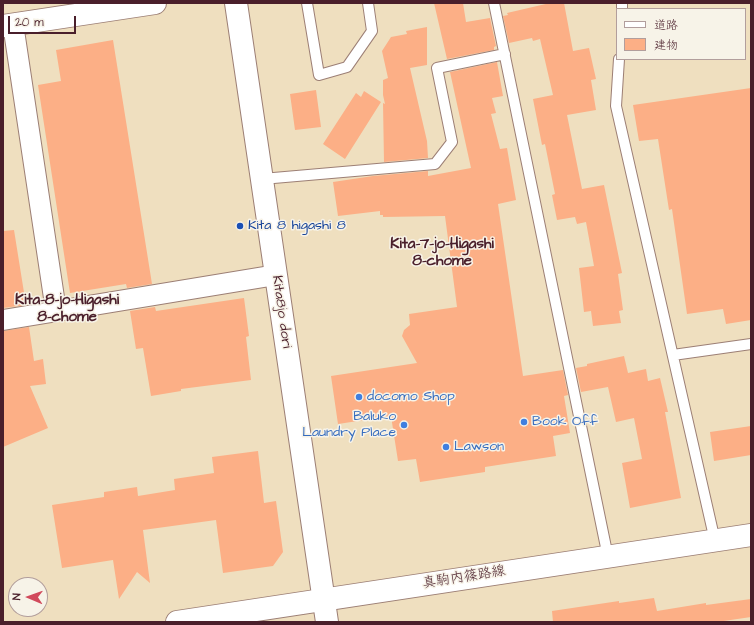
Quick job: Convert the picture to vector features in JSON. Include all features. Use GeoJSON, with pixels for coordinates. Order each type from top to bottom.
{"type":"FeatureCollection","features":[{"type":"Feature","properties":{"kind":"street"},"geometry":{"type":"LineString","coordinates":[[56,311],[8,25],[155,3]]}},
{"type":"Feature","properties":{"kind":"street","name":"Kita8jo dori"},"geometry":{"type":"LineString","coordinates":[[236,3],[327,622]]}},
{"type":"Feature","properties":{"kind":"street"},"geometry":{"type":"LineString","coordinates":[[3,320],[276,275]]}},
{"type":"Feature","properties":{"kind":"street","name":"真駒内篠路線"},"geometry":{"type":"LineString","coordinates":[[177,622],[751,535]]}},
{"type":"Feature","properties":{"kind":"lane"},"geometry":{"type":"LineString","coordinates":[[307,3],[318,75],[347,67],[372,31],[368,3]]}},
{"type":"Feature","properties":{"kind":"lane"},"geometry":{"type":"LineString","coordinates":[[494,3],[608,557]]}},
{"type":"Feature","properties":{"kind":"lane"},"geometry":{"type":"LineString","coordinates":[[262,179],[435,164],[452,142],[437,68],[505,54]]}},
{"type":"Feature","properties":{"kind":"lane"},"geometry":{"type":"LineString","coordinates":[[619,60],[616,106],[715,541]]}},
{"type":"Feature","properties":{"kind":"lane"},"geometry":{"type":"LineString","coordinates":[[673,355],[751,344]]}},
{"type":"Feature","properties":{"kind":"building"},"geometry":{"type":"Polygon","coordinates":[[[434,3],[463,3],[466,22],[490,18],[496,46],[494,47],[494,50],[447,59],[434,3]]]}},
{"type":"Feature","properties":{"kind":"building"},"geometry":{"type":"Polygon","coordinates":[[[550,3],[564,3],[573,51],[589,48],[596,79],[591,80],[596,110],[567,115],[582,189],[604,185],[622,273],[618,274],[623,310],[619,311],[621,323],[593,326],[591,311],[584,312],[579,268],[594,266],[586,222],[577,224],[575,217],[557,220],[552,195],[555,194],[545,144],[542,145],[533,99],[553,95],[540,39],[533,41],[532,38],[509,43],[503,16],[508,15],[507,13],[550,3]]]}},
{"type":"Feature","properties":{"kind":"building"},"geometry":{"type":"Polygon","coordinates":[[[427,27],[427,65],[410,68],[427,141],[428,158],[384,162],[383,103],[385,104],[383,95],[383,80],[388,78],[382,51],[391,37],[407,34],[406,31],[427,27]]]}},
{"type":"Feature","properties":{"kind":"building"},"geometry":{"type":"Polygon","coordinates":[[[113,40],[152,284],[127,288],[126,284],[70,293],[38,85],[61,81],[56,50],[113,40]]]}},
{"type":"Feature","properties":{"kind":"building"},"geometry":{"type":"Polygon","coordinates":[[[497,62],[503,96],[492,98],[496,113],[491,114],[500,149],[507,148],[516,200],[498,204],[523,376],[563,370],[568,395],[564,396],[570,433],[553,436],[556,456],[485,467],[485,472],[420,482],[416,459],[398,461],[391,416],[338,424],[331,376],[417,363],[402,336],[404,330],[410,325],[409,314],[457,307],[445,216],[383,217],[383,215],[380,215],[380,211],[338,216],[333,182],[373,176],[428,171],[428,176],[471,168],[450,72],[497,62]]]}},
{"type":"Feature","properties":{"kind":"building"},"geometry":{"type":"Polygon","coordinates":[[[751,88],[751,320],[726,324],[723,309],[687,314],[672,209],[669,210],[658,139],[639,141],[633,105],[751,88]]]}},
{"type":"Feature","properties":{"kind":"building"},"geometry":{"type":"Polygon","coordinates":[[[316,90],[321,127],[295,130],[290,94],[316,90]]]}},
{"type":"Feature","properties":{"kind":"building"},"geometry":{"type":"Polygon","coordinates":[[[364,91],[381,102],[345,159],[323,144],[356,93],[361,97],[364,91]]]}},
{"type":"Feature","properties":{"kind":"building"},"geometry":{"type":"Polygon","coordinates":[[[14,230],[26,305],[3,308],[3,231],[14,230]]]}},
{"type":"Feature","properties":{"kind":"building"},"geometry":{"type":"Polygon","coordinates":[[[244,298],[249,336],[246,337],[251,380],[181,389],[181,391],[151,396],[143,348],[136,349],[130,311],[155,307],[156,311],[244,298]]]}},
{"type":"Feature","properties":{"kind":"building"},"geometry":{"type":"Polygon","coordinates":[[[29,327],[34,361],[43,359],[46,384],[30,386],[48,428],[3,447],[3,331],[29,327]]]}},
{"type":"Feature","properties":{"kind":"building"},"geometry":{"type":"Polygon","coordinates":[[[624,356],[628,373],[646,369],[648,381],[660,378],[668,412],[665,412],[681,498],[630,508],[622,463],[642,459],[634,418],[616,422],[608,387],[581,392],[576,368],[587,366],[587,364],[624,356]]]}},
{"type":"Feature","properties":{"kind":"building"},"geometry":{"type":"Polygon","coordinates":[[[751,426],[751,455],[714,461],[710,432],[751,426]]]}},
{"type":"Feature","properties":{"kind":"building"},"geometry":{"type":"Polygon","coordinates":[[[258,451],[264,503],[276,501],[283,552],[273,566],[223,573],[216,520],[143,530],[150,583],[137,572],[119,599],[113,560],[62,568],[52,505],[104,497],[104,492],[137,487],[138,496],[175,490],[174,479],[214,473],[212,457],[258,451]]]}},
{"type":"Feature","properties":{"kind":"building"},"geometry":{"type":"Polygon","coordinates":[[[654,598],[657,611],[706,603],[706,605],[751,599],[751,617],[717,622],[553,622],[552,611],[619,601],[619,603],[654,598]]]}},
{"type":"Feature","properties":{"kind":"place","name":"Kita 8 higashi 8"},"geometry":{"type":"Point","coordinates":[240,226]}},
{"type":"Feature","properties":{"kind":"place","name":"docomo Shop"},"geometry":{"type":"Point","coordinates":[359,397]}},
{"type":"Feature","properties":{"kind":"place","name":"Book Off"},"geometry":{"type":"Point","coordinates":[524,422]}},
{"type":"Feature","properties":{"kind":"place","name":"Baluko Laundry Place"},"geometry":{"type":"Point","coordinates":[404,425]}},
{"type":"Feature","properties":{"kind":"place","name":"Lawson"},"geometry":{"type":"Point","coordinates":[446,447]}},
{"type":"Feature","properties":{"kind":"district","name":"Kita-7-jo-Higashi 8-chome"},"geometry":{"type":"Point","coordinates":[442,254]}},
{"type":"Feature","properties":{"kind":"district","name":"Kita-8-jo-Higashi 8-chome"},"geometry":{"type":"Point","coordinates":[67,310]}}]}
